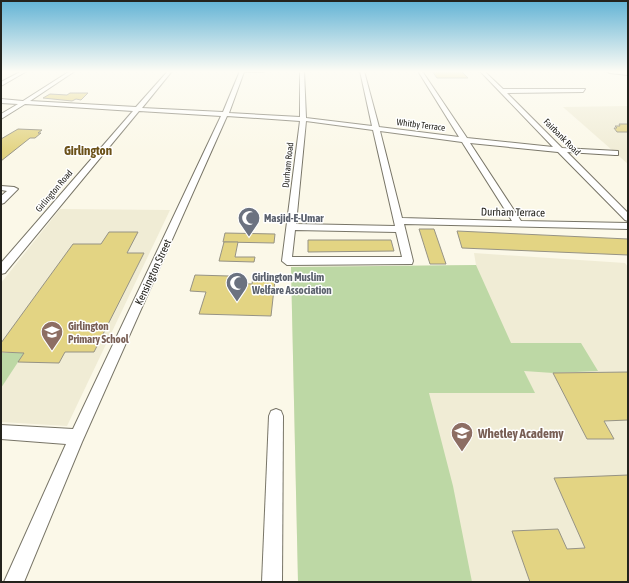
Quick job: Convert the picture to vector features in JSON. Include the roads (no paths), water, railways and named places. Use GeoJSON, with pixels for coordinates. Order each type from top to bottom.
{"type":"FeatureCollection","features":[{"type":"Feature","properties":{"kind":"street"},"geometry":{"type":"LineString","coordinates":[[1,117],[30,98]]}},
{"type":"Feature","properties":{"kind":"street","name":"Girlington Road"},"geometry":{"type":"LineString","coordinates":[[1,270],[145,98]]}},
{"type":"Feature","properties":{"kind":"street","name":"Kensington Street"},"geometry":{"type":"LineString","coordinates":[[14,582],[76,438],[231,98]]}},
{"type":"Feature","properties":{"kind":"street","name":"Durham Road"},"geometry":{"type":"LineString","coordinates":[[303,98],[303,119],[287,261],[408,260],[399,225]]}},
{"type":"Feature","properties":{"kind":"street"},"geometry":{"type":"LineString","coordinates":[[369,98],[399,225]]}},
{"type":"Feature","properties":{"kind":"street"},"geometry":{"type":"LineString","coordinates":[[438,98],[519,224]]}},
{"type":"Feature","properties":{"kind":"street","name":"Fairbank Road"},"geometry":{"type":"LineString","coordinates":[[510,98],[563,150],[628,218]]}},
{"type":"Feature","properties":{"kind":"street","name":"Whitby Terrace"},"geometry":{"type":"LineString","coordinates":[[1,101],[303,119],[465,140],[563,150],[615,153]]}},
{"type":"Feature","properties":{"kind":"street"},"geometry":{"type":"LineString","coordinates":[[1,188],[14,189],[1,201]]}},
{"type":"Feature","properties":{"kind":"street","name":"Durham Terrace"},"geometry":{"type":"LineString","coordinates":[[291,227],[519,224],[628,226]]}},
{"type":"Feature","properties":{"kind":"street"},"geometry":{"type":"LineString","coordinates":[[272,582],[276,416]]}},
{"type":"Feature","properties":{"kind":"street"},"geometry":{"type":"LineString","coordinates":[[1,432],[76,438]]}},
{"type":"Feature","properties":{"kind":"place","name":"Masjid-E-Umar"},"geometry":{"type":"Point","coordinates":[249,238]}},
{"type":"Feature","properties":{"kind":"place","name":"Girlington Muslim Welfare Association"},"geometry":{"type":"Point","coordinates":[237,302]}},
{"type":"Feature","properties":{"kind":"place","name":"Girlington Primary School"},"geometry":{"type":"Point","coordinates":[52,352]}},
{"type":"Feature","properties":{"kind":"place","name":"Whetley Academy"},"geometry":{"type":"Point","coordinates":[462,452]}},
{"type":"Feature","properties":{"kind":"district","name":"Girlington"},"geometry":{"type":"Point","coordinates":[88,150]}}]}
